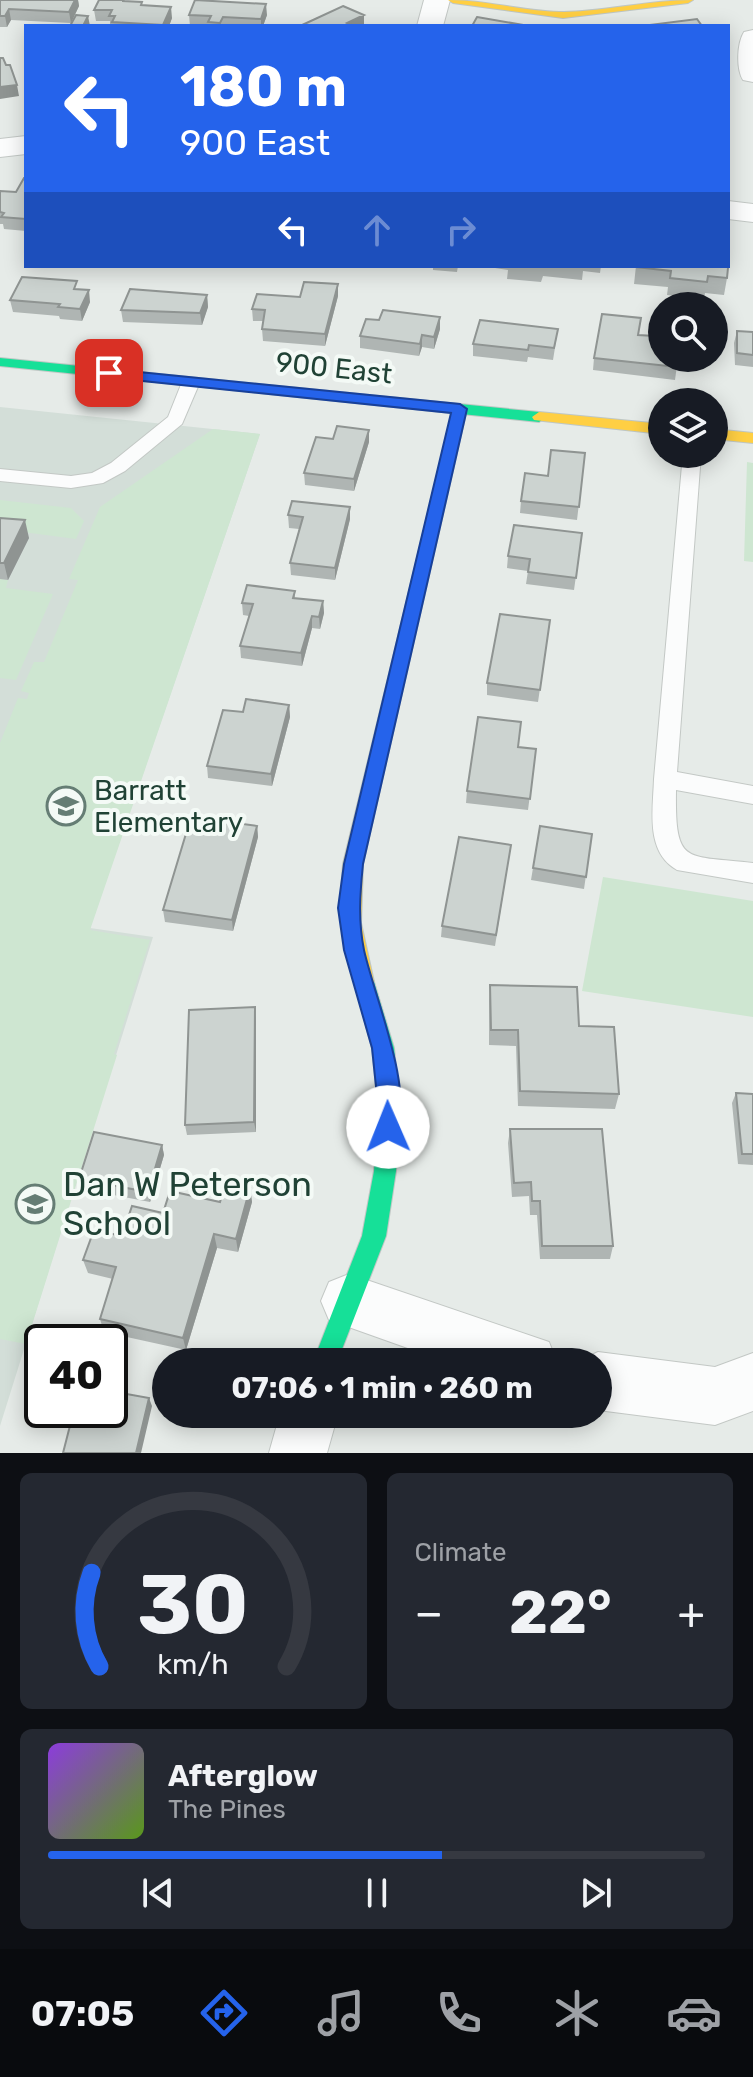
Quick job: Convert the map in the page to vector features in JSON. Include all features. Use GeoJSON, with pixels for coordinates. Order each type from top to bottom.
{"type":"FeatureCollection","features":[{"type":"Feature","properties":{"kind":"street"},"geometry":{"type":"LineString","coordinates":[[431,24],[437,0]]}},
{"type":"Feature","properties":{"kind":"street"},"geometry":{"type":"LineString","coordinates":[[453,0],[563,15],[688,0]]}},
{"type":"Feature","properties":{"kind":"street"},"geometry":{"type":"LineString","coordinates":[[753,38],[753,74]]}},
{"type":"Feature","properties":{"kind":"street"},"geometry":{"type":"LineString","coordinates":[[0,148],[24,145]]}},
{"type":"Feature","properties":{"kind":"street"},"geometry":{"type":"LineString","coordinates":[[730,210],[753,213]]}},
{"type":"Feature","properties":{"kind":"street","name":"900 East"},"geometry":{"type":"LineString","coordinates":[[0,362],[648,428]]}},
{"type":"Feature","properties":{"kind":"street"},"geometry":{"type":"LineString","coordinates":[[331,1348],[374,1236],[385,1171],[389,1106],[383,1048],[354,950],[348,908],[353,864],[460,409]]}},
{"type":"Feature","properties":{"kind":"street"},"geometry":{"type":"LineString","coordinates":[[728,435],[753,438]]}},
{"type":"Feature","properties":{"kind":"street"},"geometry":{"type":"LineString","coordinates":[[349,1301],[488,1348]]}},
{"type":"Feature","properties":{"kind":"street"},"geometry":{"type":"LineString","coordinates":[[612,1383],[715,1396],[753,1382]]}},
{"type":"Feature","properties":{"kind":"street"},"geometry":{"type":"LineString","coordinates":[[298,1453],[305,1428]]}},
{"type":"Feature","properties":{"kind":"lane"},"geometry":{"type":"LineString","coordinates":[[0,475],[71,482],[96,479],[118,467],[166,431],[176,420],[191,382]]}},
{"type":"Feature","properties":{"kind":"lane"},"geometry":{"type":"LineString","coordinates":[[691,468],[663,835],[667,852],[681,863],[753,873]]}},
{"type":"Feature","properties":{"kind":"lane"},"geometry":{"type":"LineString","coordinates":[[665,779],[753,795]]}},
{"type":"Feature","properties":{"kind":"shaded area","name":"Barratt Elementary"},"geometry":{"type":"Polygon","coordinates":[[[0,407],[260,434],[90,928],[153,937],[32,1324],[24,1324],[24,1349],[0,1426],[0,407]]]}},
{"type":"Feature","properties":{"kind":"green space","name":"Barratt Elementary"},"geometry":{"type":"Polygon","coordinates":[[[213,429],[260,434],[90,930],[150,940],[32,1324],[24,1324],[24,1344],[0,1339],[0,743],[18,698],[27,699],[29,693],[21,691],[34,662],[44,662],[78,580],[69,579],[100,507],[213,429]]]}},
{"type":"Feature","properties":{"kind":"green space"},"geometry":{"type":"Polygon","coordinates":[[[747,462],[753,463],[753,562],[744,561],[747,462]]]}},
{"type":"Feature","properties":{"kind":"green space"},"geometry":{"type":"Polygon","coordinates":[[[0,500],[71,508],[84,521],[76,539],[0,529],[0,500]]]}},
{"type":"Feature","properties":{"kind":"green space"},"geometry":{"type":"Polygon","coordinates":[[[0,579],[8,580],[6,588],[53,594],[16,680],[0,678],[0,579]]]}},
{"type":"Feature","properties":{"kind":"green space"},"geometry":{"type":"Polygon","coordinates":[[[603,877],[753,901],[753,1017],[582,991],[603,877]]]}},
{"type":"Feature","properties":{"kind":"building"},"geometry":{"type":"Polygon","coordinates":[[[0,0],[75,0],[69,12],[9,9],[5,16],[0,16],[0,0]]]}},
{"type":"Feature","properties":{"kind":"building"},"geometry":{"type":"Polygon","coordinates":[[[99,0],[171,7],[163,24],[112,22],[115,16],[109,16],[112,10],[94,10],[99,0]]]}},
{"type":"Feature","properties":{"kind":"building"},"geometry":{"type":"Polygon","coordinates":[[[195,0],[266,4],[261,19],[223,17],[220,23],[208,22],[211,16],[189,15],[195,0]]]}},
{"type":"Feature","properties":{"kind":"building"},"geometry":{"type":"Polygon","coordinates":[[[343,6],[364,15],[349,24],[304,24],[343,6]]]}},
{"type":"Feature","properties":{"kind":"building"},"geometry":{"type":"Polygon","coordinates":[[[76,15],[88,16],[84,24],[71,24],[76,15]]]}},
{"type":"Feature","properties":{"kind":"building"},"geometry":{"type":"Polygon","coordinates":[[[477,17],[517,24],[473,24],[477,17]]]}},
{"type":"Feature","properties":{"kind":"building"},"geometry":{"type":"Polygon","coordinates":[[[697,19],[701,24],[658,24],[697,19]]]}},
{"type":"Feature","properties":{"kind":"building"},"geometry":{"type":"Polygon","coordinates":[[[0,58],[10,65],[17,85],[0,87],[0,58]]]}},
{"type":"Feature","properties":{"kind":"building"},"geometry":{"type":"Polygon","coordinates":[[[24,178],[24,219],[1,217],[4,213],[0,212],[0,191],[16,192],[24,178]]]}},
{"type":"Feature","properties":{"kind":"building"},"geometry":{"type":"Polygon","coordinates":[[[645,268],[728,268],[727,278],[708,276],[707,282],[670,278],[671,271],[645,268]]]}},
{"type":"Feature","properties":{"kind":"building"},"geometry":{"type":"Polygon","coordinates":[[[22,277],[77,281],[74,289],[89,290],[80,309],[58,307],[60,304],[10,300],[22,277]]]}},
{"type":"Feature","properties":{"kind":"building"},"geometry":{"type":"Polygon","coordinates":[[[304,282],[338,284],[325,334],[262,329],[265,310],[252,309],[257,294],[300,297],[304,282]]]}},
{"type":"Feature","properties":{"kind":"building"},"geometry":{"type":"Polygon","coordinates":[[[130,289],[207,295],[200,313],[121,310],[130,289]]]}},
{"type":"Feature","properties":{"kind":"building"},"geometry":{"type":"Polygon","coordinates":[[[383,310],[440,317],[434,337],[422,335],[420,344],[360,336],[366,319],[379,320],[383,310]]]}},
{"type":"Feature","properties":{"kind":"building"},"geometry":{"type":"Polygon","coordinates":[[[602,314],[641,318],[638,335],[648,336],[648,364],[594,358],[602,314]]]}},
{"type":"Feature","properties":{"kind":"building"},"geometry":{"type":"Polygon","coordinates":[[[480,320],[558,329],[554,348],[529,345],[528,350],[473,344],[480,320]]]}},
{"type":"Feature","properties":{"kind":"building"},"geometry":{"type":"Polygon","coordinates":[[[737,331],[753,332],[753,355],[737,353],[737,331]]]}},
{"type":"Feature","properties":{"kind":"building"},"geometry":{"type":"Polygon","coordinates":[[[337,426],[369,430],[354,479],[304,473],[316,437],[333,439],[337,426]]]}},
{"type":"Feature","properties":{"kind":"building"},"geometry":{"type":"Polygon","coordinates":[[[551,450],[585,453],[579,507],[521,501],[525,473],[548,476],[551,450]]]}},
{"type":"Feature","properties":{"kind":"building"},"geometry":{"type":"Polygon","coordinates":[[[292,501],[350,507],[335,568],[290,563],[303,517],[288,515],[292,501]]]}},
{"type":"Feature","properties":{"kind":"building"},"geometry":{"type":"Polygon","coordinates":[[[0,518],[25,520],[4,563],[0,563],[0,518]]]}},
{"type":"Feature","properties":{"kind":"building"},"geometry":{"type":"Polygon","coordinates":[[[514,525],[582,533],[576,578],[528,572],[530,559],[508,556],[514,525]]]}},
{"type":"Feature","properties":{"kind":"building"},"geometry":{"type":"Polygon","coordinates":[[[247,585],[295,591],[293,598],[323,601],[319,617],[312,616],[301,653],[240,646],[253,604],[242,603],[247,585]]]}},
{"type":"Feature","properties":{"kind":"building"},"geometry":{"type":"Polygon","coordinates":[[[500,614],[550,620],[540,690],[487,683],[500,614]]]}},
{"type":"Feature","properties":{"kind":"building"},"geometry":{"type":"Polygon","coordinates":[[[246,699],[289,705],[271,774],[207,766],[223,710],[243,712],[246,699]]]}},
{"type":"Feature","properties":{"kind":"building"},"geometry":{"type":"Polygon","coordinates":[[[478,717],[521,722],[518,747],[536,749],[530,799],[467,791],[478,717]]]}},
{"type":"Feature","properties":{"kind":"building"},"geometry":{"type":"Polygon","coordinates":[[[191,817],[257,826],[232,920],[163,910],[191,817]]]}},
{"type":"Feature","properties":{"kind":"building"},"geometry":{"type":"Polygon","coordinates":[[[540,826],[592,834],[586,877],[533,868],[540,826]]]}},
{"type":"Feature","properties":{"kind":"building"},"geometry":{"type":"Polygon","coordinates":[[[459,837],[511,845],[496,935],[442,926],[459,837]]]}},
{"type":"Feature","properties":{"kind":"building"},"geometry":{"type":"Polygon","coordinates":[[[490,985],[577,987],[579,1026],[614,1027],[619,1094],[520,1091],[518,1030],[491,1030],[490,985]]]}},
{"type":"Feature","properties":{"kind":"building"},"geometry":{"type":"Polygon","coordinates":[[[255,1007],[254,1122],[185,1125],[189,1010],[255,1007]]]}},
{"type":"Feature","properties":{"kind":"building"},"geometry":{"type":"Polygon","coordinates":[[[736,1093],[753,1094],[753,1154],[742,1154],[736,1093]]]}},
{"type":"Feature","properties":{"kind":"building"},"geometry":{"type":"Polygon","coordinates":[[[510,1129],[602,1129],[613,1246],[542,1246],[540,1201],[532,1201],[531,1182],[514,1183],[510,1129]]]}},
{"type":"Feature","properties":{"kind":"building"},"geometry":{"type":"Polygon","coordinates":[[[94,1132],[162,1145],[148,1192],[79,1179],[94,1132]]]}},
{"type":"Feature","properties":{"kind":"building"},"geometry":{"type":"Polygon","coordinates":[[[226,1182],[250,1188],[236,1239],[214,1234],[183,1338],[100,1319],[116,1267],[83,1260],[94,1230],[122,1236],[132,1206],[163,1213],[170,1191],[220,1202],[226,1182]]]}},
{"type":"Feature","properties":{"kind":"building"},"geometry":{"type":"Polygon","coordinates":[[[128,1394],[149,1398],[136,1453],[63,1453],[69,1428],[128,1428],[128,1394]]]}},
{"type":"Feature","properties":{"kind":"traffic: fast"},"geometry":{"type":"LineString","coordinates":[[0,362],[539,417]]}},
{"type":"Feature","properties":{"kind":"traffic: fast"},"geometry":{"type":"LineString","coordinates":[[330,1348],[374,1236],[385,1171],[389,1106],[383,1048],[364,982]]}},
{"type":"Feature","properties":{"kind":"traffic: slow"},"geometry":{"type":"LineString","coordinates":[[453,0],[563,15],[688,0]]}},
{"type":"Feature","properties":{"kind":"traffic: slow"},"geometry":{"type":"LineString","coordinates":[[364,982],[351,923],[353,864],[460,409]]}},
{"type":"Feature","properties":{"kind":"traffic: slow"},"geometry":{"type":"LineString","coordinates":[[539,417],[648,428]]}},
{"type":"Feature","properties":{"kind":"traffic: slow"},"geometry":{"type":"LineString","coordinates":[[728,435],[753,438]]}},
{"type":"Feature","properties":{"kind":"place","name":"Barratt Elementary"},"geometry":{"type":"Point","coordinates":[66,806]}},
{"type":"Feature","properties":{"kind":"place","name":"Dan W Peterson School"},"geometry":{"type":"Point","coordinates":[35,1204]}},
{"type":"Feature","properties":{"kind":"route"},"geometry":{"type":"LineString","coordinates":[[109,373],[460,409],[353,864],[348,908],[354,950],[383,1048],[388,1127]]}}]}
